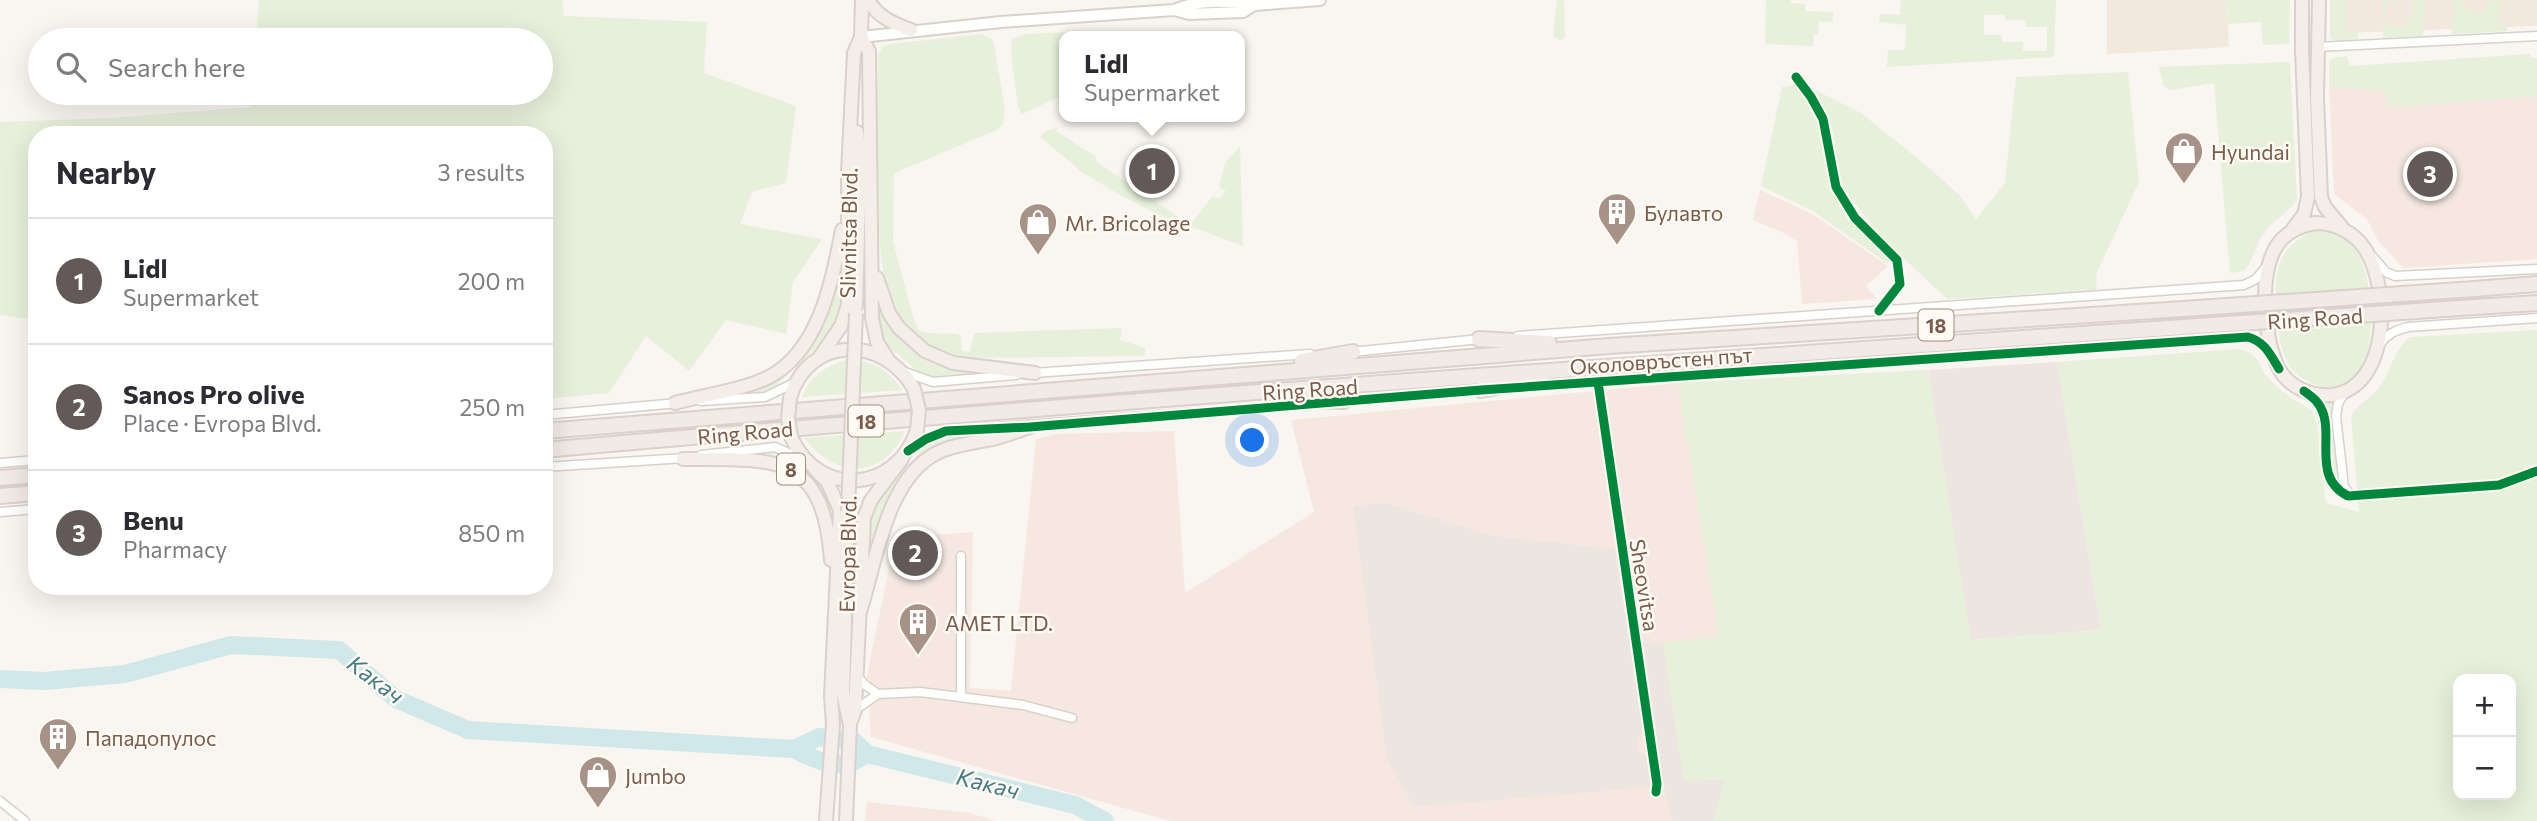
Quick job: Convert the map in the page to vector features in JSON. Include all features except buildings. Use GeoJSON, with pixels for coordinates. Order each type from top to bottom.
{"type":"FeatureCollection","features":[{"type":"Feature","properties":{"kind":"highway","name":"Ring Road"},"geometry":{"type":"LineString","coordinates":[[553,430],[1609,346],[2537,284]]}},
{"type":"Feature","properties":{"kind":"highway","name":"Ring Road"},"geometry":{"type":"LineString","coordinates":[[553,449],[866,421],[1612,366],[2537,303]]}},
{"type":"Feature","properties":{"kind":"highway"},"geometry":{"type":"LineString","coordinates":[[1479,340],[1609,346]]}},
{"type":"Feature","properties":{"kind":"highway"},"geometry":{"type":"LineString","coordinates":[[1229,375],[1353,352]]}},
{"type":"Feature","properties":{"kind":"highway"},"geometry":{"type":"LineString","coordinates":[[1481,390],[1612,366]]}},
{"type":"Feature","properties":{"kind":"highway"},"geometry":{"type":"LineString","coordinates":[[1206,397],[1344,401]]}},
{"type":"Feature","properties":{"kind":"highway"},"geometry":{"type":"LineString","coordinates":[[0,478],[28,476]]}},
{"type":"Feature","properties":{"kind":"highway"},"geometry":{"type":"LineString","coordinates":[[0,496],[28,494]]}},
{"type":"Feature","properties":{"kind":"main road","name":"Slivnitsa Blvd."},"geometry":{"type":"LineString","coordinates":[[819,358],[841,326],[848,305],[848,202],[854,54],[861,37],[862,0]]}},
{"type":"Feature","properties":{"kind":"main road"},"geometry":{"type":"LineString","coordinates":[[868,0],[880,15],[893,24],[911,30]]}},
{"type":"Feature","properties":{"kind":"main road"},"geometry":{"type":"LineString","coordinates":[[861,37],[1174,5],[1241,0],[1254,5],[1320,0]]}},
{"type":"Feature","properties":{"kind":"main road"},"geometry":{"type":"LineString","coordinates":[[2302,0],[2308,197],[2304,214],[2282,239],[2271,258],[2266,295],[2267,321],[2279,369],[2290,383],[2304,391],[2321,395],[2345,391],[2355,386],[2369,370],[2378,346],[2378,288],[2375,271],[2366,249],[2330,214],[2321,197],[2317,47],[2319,0]]}},
{"type":"Feature","properties":{"kind":"main road","name":"Slivnitsa Blvd."},"geometry":{"type":"LineString","coordinates":[[861,37],[869,51],[874,334],[888,359]]}},
{"type":"Feature","properties":{"kind":"main road","name":"Slivnitsa Blvd."},"geometry":{"type":"LineString","coordinates":[[851,415],[860,159],[853,100]]}},
{"type":"Feature","properties":{"kind":"main road","name":"Slivnitsa Blvd."},"geometry":{"type":"LineString","coordinates":[[860,159],[869,114]]}},
{"type":"Feature","properties":{"kind":"main road"},"geometry":{"type":"LineString","coordinates":[[675,403],[769,377],[797,355],[815,323],[829,288],[848,202]]}},
{"type":"Feature","properties":{"kind":"main road"},"geometry":{"type":"LineString","coordinates":[[2292,230],[2304,225],[2326,223],[2347,231]]}},
{"type":"Feature","properties":{"kind":"main road"},"geometry":{"type":"LineString","coordinates":[[872,257],[881,295],[889,313],[899,328],[925,351],[953,363],[1035,373]]}},
{"type":"Feature","properties":{"kind":"main road"},"geometry":{"type":"LineString","coordinates":[[857,349],[888,359],[902,370],[914,389],[919,410],[917,430],[905,455],[881,474],[862,480],[842,480],[811,465],[792,439],[788,419],[790,398],[796,382],[819,358],[836,351],[857,349]]}},
{"type":"Feature","properties":{"kind":"main road","name":"Evropa Blvd."},"geometry":{"type":"LineString","coordinates":[[846,821],[850,725],[843,693],[851,415]]}},
{"type":"Feature","properties":{"kind":"main road"},"geometry":{"type":"LineString","coordinates":[[860,612],[891,511],[906,479],[915,469],[938,452],[1030,427]]}},
{"type":"Feature","properties":{"kind":"main road","name":"Evropa Blvd."},"geometry":{"type":"LineString","coordinates":[[850,725],[855,710],[866,509],[905,455]]}},
{"type":"Feature","properties":{"kind":"main road","name":"8"},"geometry":{"type":"LineString","coordinates":[[683,459],[759,460],[778,463],[790,468],[807,482],[820,500],[824,512],[836,591]]}},
{"type":"Feature","properties":{"kind":"main road","name":"Evropa Blvd."},"geometry":{"type":"LineString","coordinates":[[811,465],[828,483],[840,510],[831,696],[833,724],[826,821]]}},
{"type":"Feature","properties":{"kind":"main road","name":"Evropa Blvd."},"geometry":{"type":"LineString","coordinates":[[833,724],[843,693]]}},
{"type":"Feature","properties":{"kind":"street"},"geometry":{"type":"LineString","coordinates":[[2317,47],[2537,36]]}},
{"type":"Feature","properties":{"kind":"street"},"geometry":{"type":"LineString","coordinates":[[1796,77],[1824,119],[1836,187],[1856,218],[1897,260],[1900,284],[1880,311]]}},
{"type":"Feature","properties":{"kind":"street"},"geometry":{"type":"LineString","coordinates":[[2366,249],[2386,272],[2395,276],[2537,269]]}},
{"type":"Feature","properties":{"kind":"street","name":"Ring Road"},"geometry":{"type":"LineString","coordinates":[[902,370],[933,382],[2244,285],[2256,279],[2271,258]]}},
{"type":"Feature","properties":{"kind":"street","name":"Ring Road"},"geometry":{"type":"LineString","coordinates":[[2378,346],[2385,337],[2408,327],[2537,318]]}},
{"type":"Feature","properties":{"kind":"street","name":"Околовръстен път"},"geometry":{"type":"LineString","coordinates":[[1030,427],[1481,390],[2248,337],[2258,340],[2268,349],[2279,369]]}},
{"type":"Feature","properties":{"kind":"street"},"geometry":{"type":"LineString","coordinates":[[553,414],[765,397],[796,382]]}},
{"type":"Feature","properties":{"kind":"street","name":"Sheovitsa"},"geometry":{"type":"LineString","coordinates":[[1598,382],[1657,784],[1656,792]]}},
{"type":"Feature","properties":{"kind":"street"},"geometry":{"type":"LineString","coordinates":[[2304,391],[2317,402],[2323,412],[2327,469],[2331,483],[2338,491],[2354,497],[2499,485],[2537,471]]}},
{"type":"Feature","properties":{"kind":"street"},"geometry":{"type":"LineString","coordinates":[[2345,391],[2338,404],[2336,416],[2344,487],[2354,497]]}},
{"type":"Feature","properties":{"kind":"street"},"geometry":{"type":"LineString","coordinates":[[905,455],[926,439],[946,431],[1030,427]]}},
{"type":"Feature","properties":{"kind":"street"},"geometry":{"type":"LineString","coordinates":[[683,459],[705,454],[775,447],[811,465]]}},
{"type":"Feature","properties":{"kind":"street","name":"8"},"geometry":{"type":"LineString","coordinates":[[553,466],[683,459]]}},
{"type":"Feature","properties":{"kind":"street"},"geometry":{"type":"LineString","coordinates":[[0,463],[28,461]]}},
{"type":"Feature","properties":{"kind":"street"},"geometry":{"type":"LineString","coordinates":[[0,512],[28,510]]}},
{"type":"Feature","properties":{"kind":"street"},"geometry":{"type":"LineString","coordinates":[[961,556],[961,696]]}},
{"type":"Feature","properties":{"kind":"street"},"geometry":{"type":"LineString","coordinates":[[855,674],[878,694]]}},
{"type":"Feature","properties":{"kind":"street"},"geometry":{"type":"LineString","coordinates":[[855,710],[878,694],[920,692],[1023,705],[1072,718]]}},
{"type":"Feature","properties":{"kind":"street"},"geometry":{"type":"LineString","coordinates":[[0,801],[25,821]]}},
{"type":"Feature","properties":{"kind":"shaded area"},"geometry":{"type":"Polygon","coordinates":[[[2107,0],[2227,0],[2229,47],[2107,54],[2107,0]]]}},
{"type":"Feature","properties":{"kind":"shaded area"},"geometry":{"type":"Polygon","coordinates":[[[2342,0],[2537,0],[2537,26],[2342,33],[2342,0]]]}},
{"type":"Feature","properties":{"kind":"shaded area"},"geometry":{"type":"Polygon","coordinates":[[[2329,86],[2385,91],[2389,107],[2537,96],[2537,259],[2403,268],[2377,239],[2367,219],[2334,194],[2329,86]]]}},
{"type":"Feature","properties":{"kind":"shaded area"},"geometry":{"type":"Polygon","coordinates":[[[1760,190],[1812,214],[1888,266],[1866,286],[1877,299],[1802,304],[1797,241],[1753,220],[1760,190]]]}},
{"type":"Feature","properties":{"kind":"shaded area"},"geometry":{"type":"Polygon","coordinates":[[[2057,362],[2101,630],[1970,640],[1928,370],[2057,362]]]}},
{"type":"Feature","properties":{"kind":"shaded area"},"geometry":{"type":"Polygon","coordinates":[[[1678,383],[1719,636],[1663,643],[1714,821],[1170,821],[871,737],[867,676],[895,538],[973,532],[970,688],[1011,691],[1036,439],[1056,434],[1174,431],[1185,593],[1314,512],[1291,420],[1678,383]],[[1387,503],[1387,760],[1414,807],[1639,751],[1637,741],[1643,730],[1615,549],[1490,535],[1387,503]]]}},
{"type":"Feature","properties":{"kind":"shaded area"},"geometry":{"type":"Polygon","coordinates":[[[1387,503],[1490,535],[1615,549],[1643,730],[1637,741],[1639,751],[1646,756],[1651,787],[1414,807],[1387,760],[1353,506],[1387,503]]]}},
{"type":"Feature","properties":{"kind":"shaded area"},"geometry":{"type":"Polygon","coordinates":[[[1644,643],[1663,643],[1684,781],[1725,779],[1714,821],[1673,821],[1663,782],[1644,643]]]}},
{"type":"Feature","properties":{"kind":"shaded area"},"geometry":{"type":"Polygon","coordinates":[[[867,802],[970,813],[996,821],[865,821],[867,802]]]}},
{"type":"Feature","properties":{"kind":"green space"},"geometry":{"type":"Polygon","coordinates":[[[259,0],[562,0],[564,16],[707,22],[704,73],[796,106],[786,183],[752,192],[740,224],[822,239],[793,282],[786,334],[726,320],[689,371],[646,336],[609,393],[553,398],[553,126],[28,126],[28,319],[0,315],[0,122],[110,118],[251,105],[553,105],[553,28],[257,28],[259,0]]]}},
{"type":"Feature","properties":{"kind":"green space"},"geometry":{"type":"Polygon","coordinates":[[[1557,0],[1564,0],[1565,37],[1560,40],[1554,37],[1553,33],[1557,0]]]}},
{"type":"Feature","properties":{"kind":"green space"},"geometry":{"type":"Polygon","coordinates":[[[1766,0],[1791,0],[1791,3],[1805,4],[1805,11],[1833,12],[1833,22],[1819,21],[1813,46],[1765,44],[1766,0]]]}},
{"type":"Feature","properties":{"kind":"green space"},"geometry":{"type":"Polygon","coordinates":[[[1901,0],[2056,0],[2054,57],[1887,67],[1888,50],[1905,50],[1906,25],[1879,22],[1880,14],[1900,15],[1901,0]],[[1984,15],[1984,35],[2002,35],[2002,42],[2023,42],[2023,51],[2047,51],[2047,27],[2026,27],[2025,20],[2005,20],[2005,15],[1984,15]]]}},
{"type":"Feature","properties":{"kind":"green space"},"geometry":{"type":"Polygon","coordinates":[[[2227,0],[2290,0],[2289,44],[2263,45],[2261,22],[2228,24],[2227,0]]]}},
{"type":"Feature","properties":{"kind":"green space"},"geometry":{"type":"Polygon","coordinates":[[[2330,0],[2347,0],[2347,31],[2358,32],[2358,39],[2333,40],[2330,37],[2330,0]]]}},
{"type":"Feature","properties":{"kind":"green space"},"geometry":{"type":"Polygon","coordinates":[[[2383,0],[2387,0],[2387,10],[2384,10],[2383,24],[2383,0]]]}},
{"type":"Feature","properties":{"kind":"green space"},"geometry":{"type":"Polygon","coordinates":[[[2412,0],[2424,0],[2423,36],[2383,38],[2383,24],[2390,24],[2391,27],[2407,26],[2407,17],[2412,17],[2412,0]]]}},
{"type":"Feature","properties":{"kind":"green space"},"geometry":{"type":"Polygon","coordinates":[[[2454,0],[2462,0],[2462,10],[2468,10],[2469,13],[2485,12],[2485,3],[2500,0],[2499,24],[2507,25],[2507,31],[2452,34],[2454,0]]]}},
{"type":"Feature","properties":{"kind":"green space"},"geometry":{"type":"Polygon","coordinates":[[[1059,33],[1059,97],[1022,114],[1018,107],[1011,54],[1012,40],[1023,34],[1059,33]]]}},
{"type":"Feature","properties":{"kind":"green space"},"geometry":{"type":"Polygon","coordinates":[[[982,34],[992,39],[994,44],[1005,111],[1003,124],[997,130],[894,175],[893,242],[919,330],[926,333],[958,334],[961,337],[962,351],[970,352],[974,333],[1122,328],[1120,340],[1145,348],[1145,356],[971,358],[928,343],[911,330],[897,311],[886,284],[879,239],[878,55],[883,46],[891,44],[982,34]]]}},
{"type":"Feature","properties":{"kind":"green space"},"geometry":{"type":"Polygon","coordinates":[[[2530,54],[2531,58],[2537,58],[2537,96],[2389,107],[2385,91],[2329,86],[2329,62],[2332,58],[2347,56],[2349,66],[2530,54]]]}},
{"type":"Feature","properties":{"kind":"green space"},"geometry":{"type":"Polygon","coordinates":[[[2290,62],[2297,200],[2259,240],[2244,271],[2230,273],[2214,83],[2170,90],[2163,85],[2159,67],[2290,62]]]}},
{"type":"Feature","properties":{"kind":"green space"},"geometry":{"type":"Polygon","coordinates":[[[2128,72],[2139,182],[2097,272],[2096,290],[1947,299],[1881,237],[1840,184],[1833,132],[1827,115],[1809,87],[1861,113],[1934,172],[1962,198],[1976,219],[2005,183],[2016,77],[2128,72]]]}},
{"type":"Feature","properties":{"kind":"green space"},"geometry":{"type":"Polygon","coordinates":[[[1797,84],[1814,109],[1824,141],[1832,189],[1848,217],[1888,256],[1890,261],[1887,263],[1813,211],[1761,186],[1782,87],[1797,84]]]}},
{"type":"Feature","properties":{"kind":"green space"},"geometry":{"type":"Polygon","coordinates":[[[1058,127],[1056,131],[1095,156],[1097,162],[1190,225],[1213,196],[1219,199],[1226,191],[1219,187],[1225,163],[1240,146],[1243,246],[1159,215],[1082,172],[1040,137],[1058,127]]]}},
{"type":"Feature","properties":{"kind":"green space"},"geometry":{"type":"Polygon","coordinates":[[[2313,231],[2340,235],[2351,244],[2359,257],[2369,291],[2371,328],[2366,358],[2352,377],[2331,387],[2321,387],[2297,374],[2282,350],[2279,330],[2276,277],[2279,264],[2292,245],[2313,231]]]}},
{"type":"Feature","properties":{"kind":"green space"},"geometry":{"type":"Polygon","coordinates":[[[843,256],[842,316],[828,337],[772,389],[754,395],[718,397],[795,364],[843,256]]]}},
{"type":"Feature","properties":{"kind":"green space"},"geometry":{"type":"Polygon","coordinates":[[[876,295],[917,350],[996,373],[930,379],[925,377],[890,348],[879,335],[876,295]]]}},
{"type":"Feature","properties":{"kind":"green space"},"geometry":{"type":"Polygon","coordinates":[[[2537,330],[2537,821],[1714,821],[1724,779],[1684,781],[1663,643],[1719,636],[1678,383],[1928,370],[1971,640],[2101,630],[2057,362],[2240,349],[2257,359],[2275,385],[2312,410],[2317,423],[2326,503],[2359,512],[2351,416],[2378,389],[2410,337],[2537,330]]]}},
{"type":"Feature","properties":{"kind":"green space"},"geometry":{"type":"Polygon","coordinates":[[[845,360],[863,361],[878,367],[891,376],[902,390],[802,397],[809,383],[819,373],[845,360]]]}},
{"type":"Feature","properties":{"kind":"green space"},"geometry":{"type":"Polygon","coordinates":[[[2321,398],[2338,398],[2333,416],[2337,482],[2334,475],[2329,412],[2321,398]]]}},
{"type":"Feature","properties":{"kind":"green space"},"geometry":{"type":"Polygon","coordinates":[[[905,431],[896,447],[884,459],[871,466],[858,468],[843,467],[829,461],[804,438],[905,431]]]}},
{"type":"Feature","properties":{"kind":"green space"},"geometry":{"type":"Polygon","coordinates":[[[995,433],[934,453],[918,460],[909,468],[886,511],[865,571],[868,518],[875,499],[928,444],[950,436],[995,433]]]}},
{"type":"Feature","properties":{"kind":"green space"},"geometry":{"type":"Polygon","coordinates":[[[768,451],[801,465],[821,484],[835,506],[837,516],[833,539],[815,484],[749,455],[768,451]]]}},
{"type":"Feature","properties":{"kind":"waterway","name":"Какач"},"geometry":{"type":"LineString","coordinates":[[0,679],[44,681],[125,674],[231,645],[339,650],[396,699],[468,730],[794,749],[814,759],[837,764],[845,764],[867,754]]}},
{"type":"Feature","properties":{"kind":"waterway","name":"Какач"},"geometry":{"type":"LineString","coordinates":[[794,749],[819,737],[855,742],[867,754],[1075,805],[1105,821]]}},
{"type":"Feature","properties":{"kind":"cycle path"},"geometry":{"type":"LineString","coordinates":[[1796,77],[1823,119],[1836,187],[1855,218],[1897,260],[1900,284],[1879,311]]}},
{"type":"Feature","properties":{"kind":"cycle path"},"geometry":{"type":"LineString","coordinates":[[908,451],[926,439],[946,431],[1030,427],[1481,390],[2248,337],[2263,345],[2279,369]]}},
{"type":"Feature","properties":{"kind":"cycle path"},"geometry":{"type":"LineString","coordinates":[[1598,382],[1657,784],[1656,792]]}},
{"type":"Feature","properties":{"kind":"cycle path"},"geometry":{"type":"LineString","coordinates":[[2304,391],[2316,401],[2323,413],[2329,477],[2336,487],[2348,496],[2499,485],[2537,471]]}},
{"type":"Feature","properties":{"kind":"place","name":"Lidl"},"geometry":{"type":"Point","coordinates":[1152,171]}},
{"type":"Feature","properties":{"kind":"place","name":"Benu"},"geometry":{"type":"Point","coordinates":[2430,174]}},
{"type":"Feature","properties":{"kind":"place","name":"Hyundai"},"geometry":{"type":"Point","coordinates":[2184,185]}},
{"type":"Feature","properties":{"kind":"place","name":"Булавто"},"geometry":{"type":"Point","coordinates":[1617,246]}},
{"type":"Feature","properties":{"kind":"place","name":"Mr. Bricolage"},"geometry":{"type":"Point","coordinates":[1038,256]}},
{"type":"Feature","properties":{"kind":"place","name":"Sanos Pro olive"},"geometry":{"type":"Point","coordinates":[915,553]}},
{"type":"Feature","properties":{"kind":"place","name":"AMET LTD."},"geometry":{"type":"Point","coordinates":[918,656]}},
{"type":"Feature","properties":{"kind":"place","name":"Пападопулос"},"geometry":{"type":"Point","coordinates":[58,771]}},
{"type":"Feature","properties":{"kind":"place","name":"Jumbo"},"geometry":{"type":"Point","coordinates":[598,809]}}]}
